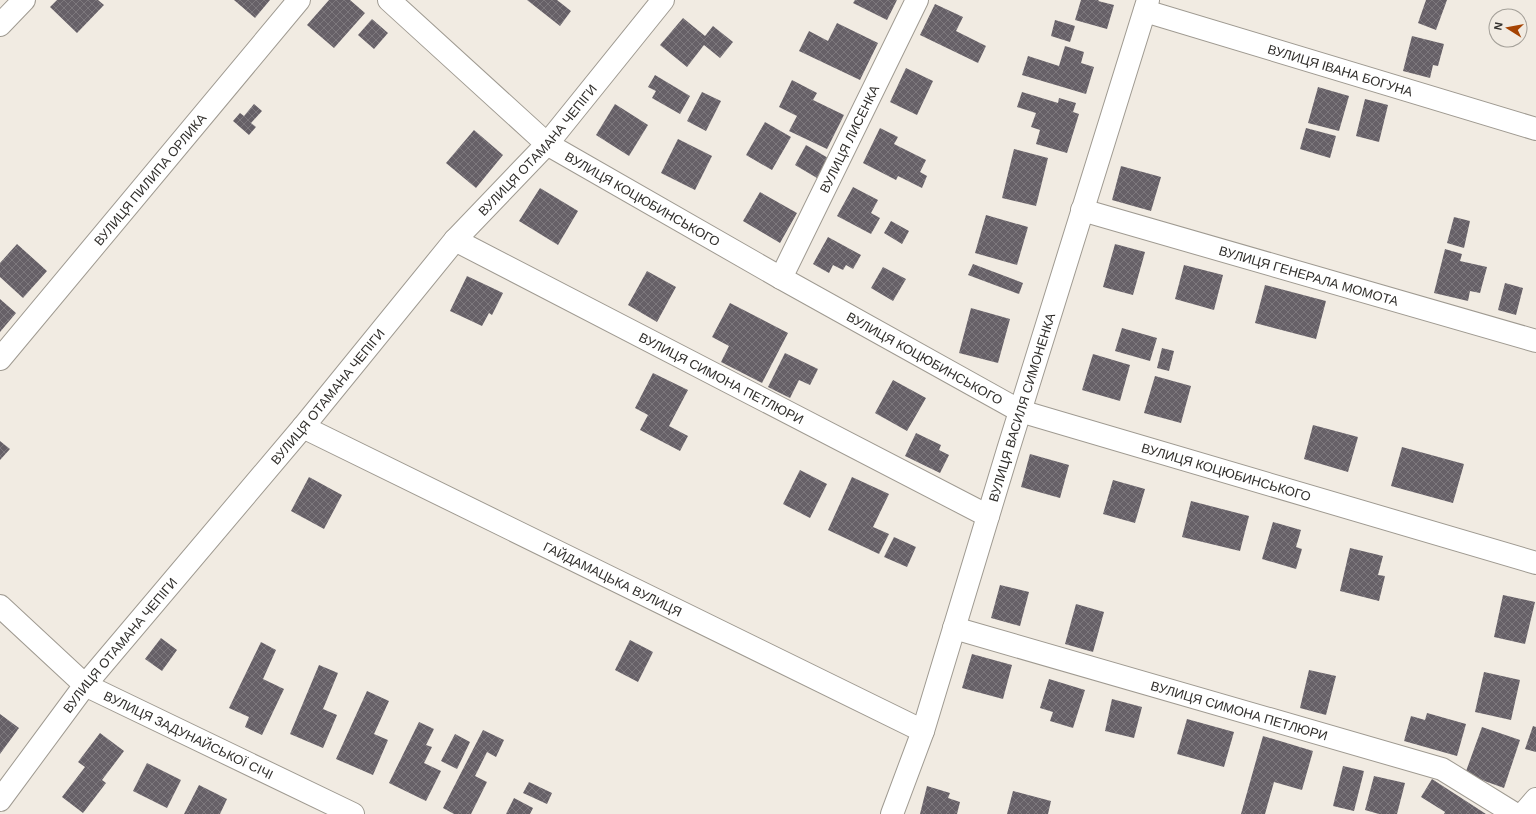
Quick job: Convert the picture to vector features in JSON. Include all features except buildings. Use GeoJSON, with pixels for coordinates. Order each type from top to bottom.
{"type":"FeatureCollection","features":[{"type":"Feature","properties":{"kind":"street"},"geometry":{"type":"LineString","coordinates":[[0,25],[24,0]]}},
{"type":"Feature","properties":{"kind":"street","name":"ВУЛИЦЯ ПИЛИПА ОРЛИКА"},"geometry":{"type":"LineString","coordinates":[[0,359],[299,0]]}},
{"type":"Feature","properties":{"kind":"street","name":"ВУЛИЦЯ КОЦЮБИНСЬКОГО"},"geometry":{"type":"LineString","coordinates":[[389,0],[547,144],[781,278],[1020,411],[1536,563]]}},
{"type":"Feature","properties":{"kind":"street","name":"ВУЛИЦЯ ОТАМАНА ЧЕПІГИ"},"geometry":{"type":"LineString","coordinates":[[0,800],[85,685],[303,427],[455,240],[547,144],[663,0]]}},
{"type":"Feature","properties":{"kind":"street","name":"ВУЛИЦЯ ЛИСЕНКА"},"geometry":{"type":"LineString","coordinates":[[781,278],[917,0]]}},
{"type":"Feature","properties":{"kind":"street","name":"ВУЛИЦЯ ІВАНА БОГУНА"},"geometry":{"type":"LineString","coordinates":[[1146,5],[1536,129]]}},
{"type":"Feature","properties":{"kind":"street","name":"ВУЛИЦЯ ВАСИЛЯ СИМОНЕНКА"},"geometry":{"type":"LineString","coordinates":[[892,814],[923,731],[1020,411],[1146,5]]}},
{"type":"Feature","properties":{"kind":"street","name":"ВУЛИЦЯ ГЕНЕРАЛА МОМОТА"},"geometry":{"type":"LineString","coordinates":[[1082,210],[1536,341]]}},
{"type":"Feature","properties":{"kind":"street","name":"ВУЛИЦЯ СИМОНА ПЕТЛЮРИ"},"geometry":{"type":"LineString","coordinates":[[455,240],[988,516]]}},
{"type":"Feature","properties":{"kind":"street","name":"ГАЙДАМАЦЬКА ВУЛИЦЯ"},"geometry":{"type":"LineString","coordinates":[[303,427],[923,731]]}},
{"type":"Feature","properties":{"kind":"street","name":"ВУЛИЦЯ ЗАДУНАЙСЬКОЇ СІЧІ"},"geometry":{"type":"LineString","coordinates":[[0,606],[85,685],[331,810],[353,814]]}},
{"type":"Feature","properties":{"kind":"street","name":"ВУЛИЦЯ СИМОНА ПЕТЛЮРИ"},"geometry":{"type":"LineString","coordinates":[[954,628],[1442,769],[1515,814]]}},
{"type":"Feature","properties":{"kind":"street"},"geometry":{"type":"LineString","coordinates":[[1523,814],[1536,799]]}}]}
